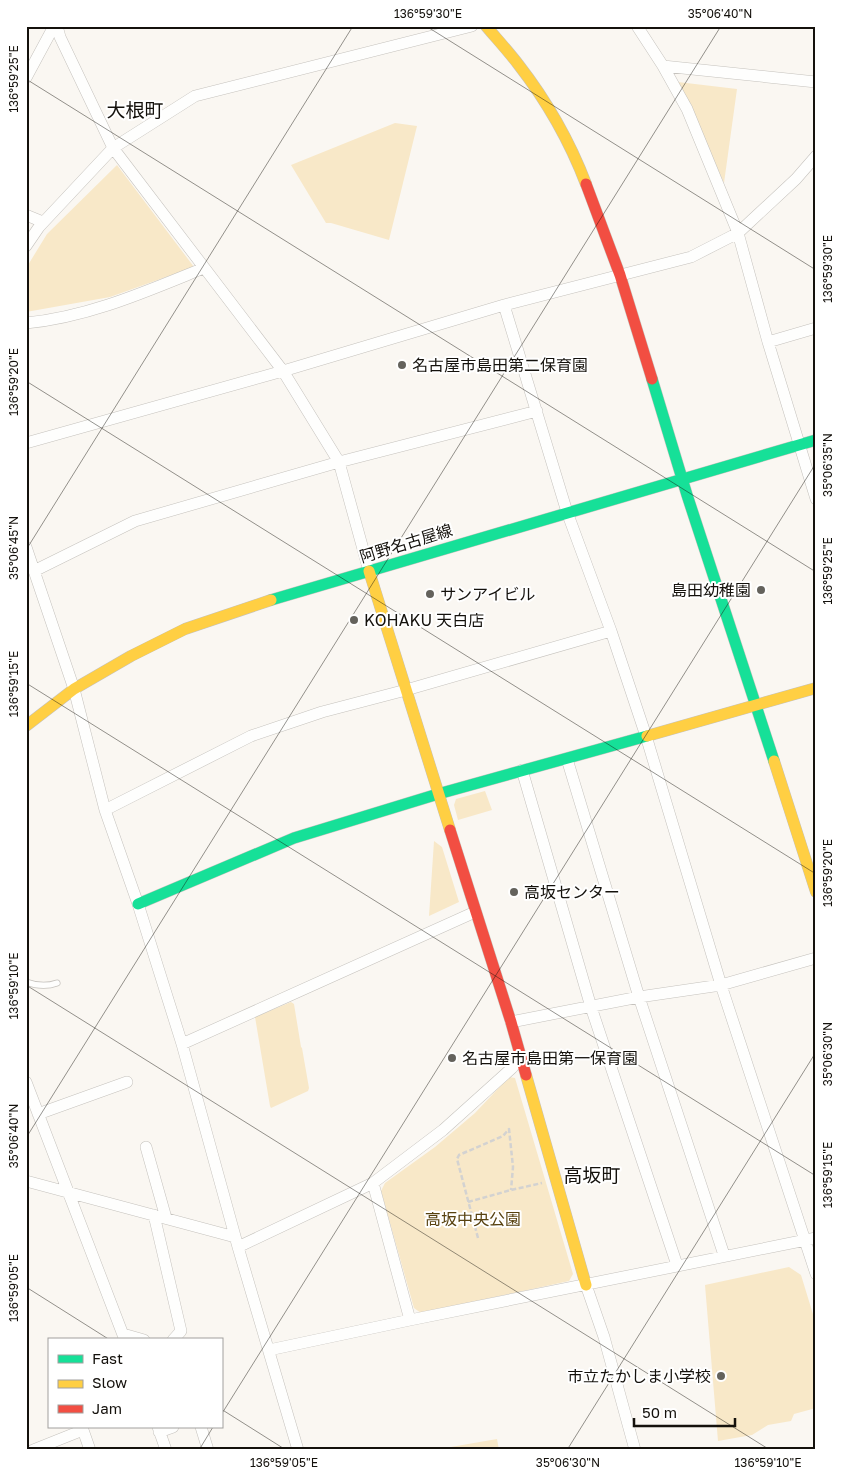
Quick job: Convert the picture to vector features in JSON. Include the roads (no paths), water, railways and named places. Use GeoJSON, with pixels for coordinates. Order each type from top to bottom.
{"type":"FeatureCollection","features":[{"type":"Feature","properties":{"kind":"street"},"geometry":{"type":"LineString","coordinates":[[26,78],[55,26]]}},
{"type":"Feature","properties":{"kind":"street"},"geometry":{"type":"LineString","coordinates":[[55,26],[113,148],[283,372],[339,462],[369,571],[511,1022],[635,1450]]}},
{"type":"Feature","properties":{"kind":"street"},"geometry":{"type":"LineString","coordinates":[[26,246],[43,222],[113,148],[195,96],[472,26]]}},
{"type":"Feature","properties":{"kind":"street"},"geometry":{"type":"LineString","coordinates":[[486,26],[519,65],[551,112],[580,168],[620,275],[683,479],[816,892]]}},
{"type":"Feature","properties":{"kind":"street"},"geometry":{"type":"LineString","coordinates":[[637,26],[663,66],[687,109],[738,234],[798,445],[816,499]]}},
{"type":"Feature","properties":{"kind":"street"},"geometry":{"type":"LineString","coordinates":[[663,66],[816,82]]}},
{"type":"Feature","properties":{"kind":"street"},"geometry":{"type":"LineString","coordinates":[[26,443],[283,372],[504,305],[691,257],[738,234],[796,179],[816,156]]}},
{"type":"Feature","properties":{"kind":"street"},"geometry":{"type":"LineString","coordinates":[[26,215],[43,222]]}},
{"type":"Feature","properties":{"kind":"street"},"geometry":{"type":"LineString","coordinates":[[26,323],[80,314],[136,296],[204,268]]}},
{"type":"Feature","properties":{"kind":"street"},"geometry":{"type":"LineString","coordinates":[[504,305],[568,512],[612,631],[646,736],[721,984],[810,1239],[816,1274]]}},
{"type":"Feature","properties":{"kind":"street"},"geometry":{"type":"LineString","coordinates":[[768,342],[816,328]]}},
{"type":"Feature","properties":{"kind":"street"},"geometry":{"type":"LineString","coordinates":[[34,571],[135,520],[339,462],[537,411]]}},
{"type":"Feature","properties":{"kind":"street","name":"阿野名古屋線"},"geometry":{"type":"LineString","coordinates":[[26,726],[74,689],[131,656],[185,629],[259,604],[369,571],[816,440]]}},
{"type":"Feature","properties":{"kind":"street"},"geometry":{"type":"LineString","coordinates":[[26,547],[74,689],[106,810],[182,1044],[237,1242],[298,1450]]}},
{"type":"Feature","properties":{"kind":"street"},"geometry":{"type":"LineString","coordinates":[[106,810],[251,736],[322,712],[612,631]]}},
{"type":"Feature","properties":{"kind":"street"},"geometry":{"type":"LineString","coordinates":[[138,904],[294,838],[438,794],[816,688]]}},
{"type":"Feature","properties":{"kind":"street"},"geometry":{"type":"LineString","coordinates":[[567,759],[639,997],[724,1255]]}},
{"type":"Feature","properties":{"kind":"street"},"geometry":{"type":"LineString","coordinates":[[522,770],[591,1007],[677,1265]]}},
{"type":"Feature","properties":{"kind":"street"},"geometry":{"type":"LineString","coordinates":[[182,1044],[475,912]]}},
{"type":"Feature","properties":{"kind":"street"},"geometry":{"type":"LineString","coordinates":[[511,1022],[639,997],[721,984],[816,958]]}},
{"type":"Feature","properties":{"kind":"street"},"geometry":{"type":"LineString","coordinates":[[26,1180],[166,1218],[237,1242],[373,1183],[443,1130],[521,1058]]}},
{"type":"Feature","properties":{"kind":"street"},"geometry":{"type":"LineString","coordinates":[[26,1082],[124,1337]]}},
{"type":"Feature","properties":{"kind":"street"},"geometry":{"type":"LineString","coordinates":[[38,1114],[127,1082]]}},
{"type":"Feature","properties":{"kind":"street"},"geometry":{"type":"LineString","coordinates":[[146,1147],[166,1218]]}},
{"type":"Feature","properties":{"kind":"street"},"geometry":{"type":"LineString","coordinates":[[373,1183],[410,1320]]}},
{"type":"Feature","properties":{"kind":"street"},"geometry":{"type":"LineString","coordinates":[[154,1215],[181,1330],[175,1338]]}},
{"type":"Feature","properties":{"kind":"street"},"geometry":{"type":"LineString","coordinates":[[269,1350],[724,1255],[810,1239]]}},
{"type":"Feature","properties":{"kind":"street"},"geometry":{"type":"LineString","coordinates":[[201,1428],[208,1450]]}},
{"type":"Feature","properties":{"kind":"street"},"geometry":{"type":"LineString","coordinates":[[33,1450],[84,1430],[90,1450]]}},
{"type":"Feature","properties":{"kind":"street"},"geometry":{"type":"LineString","coordinates":[[159,1430],[166,1450]]}},
{"type":"Feature","properties":{"kind":"lane"},"geometry":{"type":"LineString","coordinates":[[26,982],[37,987],[57,983]]}},
{"type":"Feature","properties":{"kind":"place","name":"名古屋市島田第二保育園"},"geometry":{"type":"Point","coordinates":[402,365]}},
{"type":"Feature","properties":{"kind":"place","name":"島田幼稚園"},"geometry":{"type":"Point","coordinates":[761,590]}},
{"type":"Feature","properties":{"kind":"place","name":"サンアイビル"},"geometry":{"type":"Point","coordinates":[430,594]}},
{"type":"Feature","properties":{"kind":"place","name":"KOHAKU 天白店"},"geometry":{"type":"Point","coordinates":[354,620]}},
{"type":"Feature","properties":{"kind":"place","name":"高坂センター"},"geometry":{"type":"Point","coordinates":[514,892]}},
{"type":"Feature","properties":{"kind":"place","name":"名古屋市島田第一保育園"},"geometry":{"type":"Point","coordinates":[452,1058]}},
{"type":"Feature","properties":{"kind":"place","name":"市立たかしま小学校"},"geometry":{"type":"Point","coordinates":[721,1376]}},
{"type":"Feature","properties":{"kind":"district","name":"大根町"},"geometry":{"type":"Point","coordinates":[135,110]}},
{"type":"Feature","properties":{"kind":"district","name":"高坂町"},"geometry":{"type":"Point","coordinates":[592,1175]}},
{"type":"Feature","properties":{"kind":"park label","name":"高坂中央公園"},"geometry":{"type":"Point","coordinates":[473,1219]}}]}
